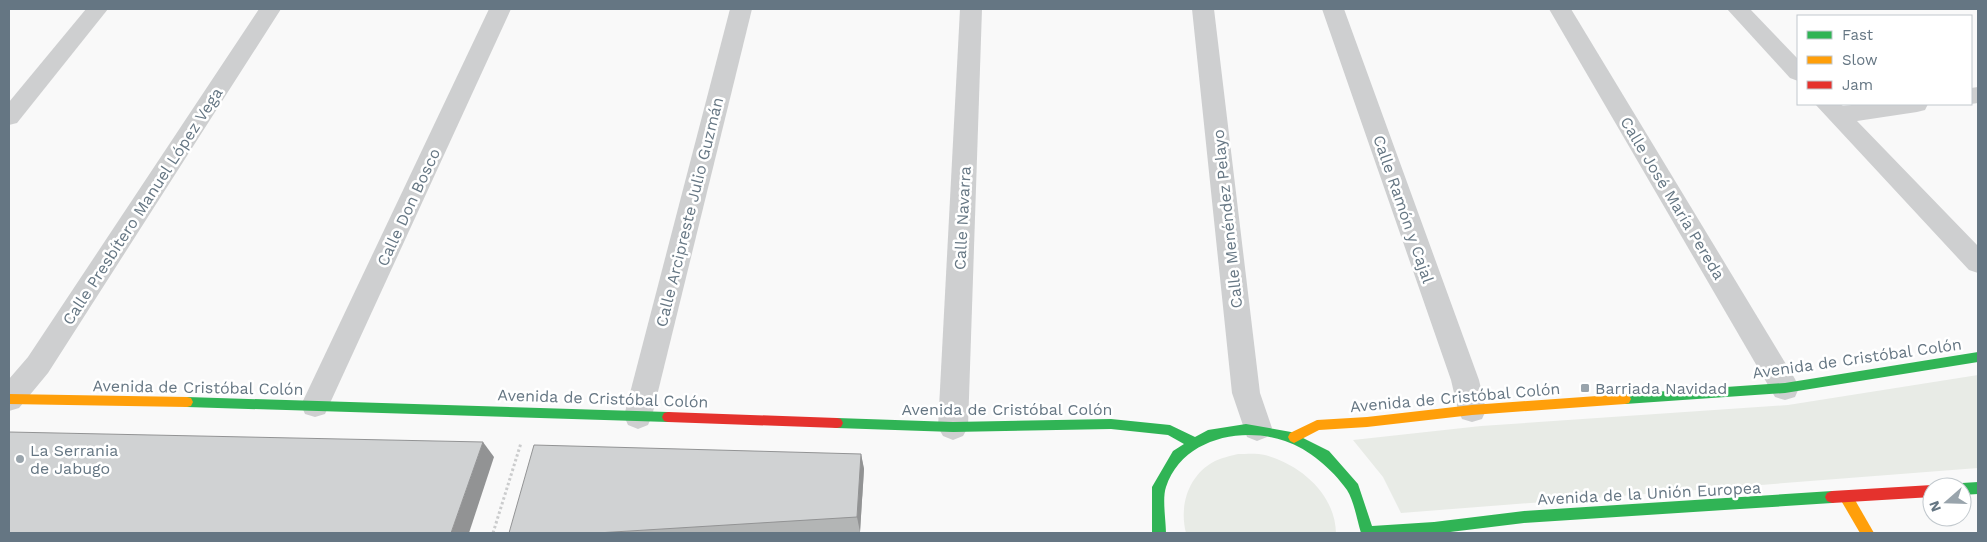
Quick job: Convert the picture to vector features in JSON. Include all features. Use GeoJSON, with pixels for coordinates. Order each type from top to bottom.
{"type":"FeatureCollection","features":[{"type":"Feature","properties":{"kind":"main road","name":"Avenida de Cristóbal Colón"},"geometry":{"type":"LineString","coordinates":[[1294,438],[1317,425],[1367,422],[1472,410],[1785,388],[1978,357]]}},
{"type":"Feature","properties":{"kind":"main road","name":"Avenida de Cristóbal Colón"},"geometry":{"type":"LineString","coordinates":[[9,399],[315,405],[953,426],[1111,424],[1170,430],[1193,442]]}},
{"type":"Feature","properties":{"kind":"main road"},"geometry":{"type":"LineString","coordinates":[[1159,533],[1155,518],[1158,488],[1171,462],[1193,442],[1222,430],[1257,428],[1276,431],[1322,453],[1345,476],[1361,502],[1368,533]]}},
{"type":"Feature","properties":{"kind":"main road","name":"Avenida de la Unión Europea"},"geometry":{"type":"LineString","coordinates":[[1368,533],[1434,528],[1524,517],[1922,492]]}},
{"type":"Feature","properties":{"kind":"main road"},"geometry":{"type":"LineString","coordinates":[[1846,498],[1867,533]]}},
{"type":"Feature","properties":{"kind":"street"},"geometry":{"type":"LineString","coordinates":[[9,117],[97,9]]}},
{"type":"Feature","properties":{"kind":"street","name":"Calle Presbítero Manuel López Vega"},"geometry":{"type":"LineString","coordinates":[[9,399],[38,365],[270,9]]}},
{"type":"Feature","properties":{"kind":"street","name":"Calle Don Bosco"},"geometry":{"type":"LineString","coordinates":[[315,405],[500,9]]}},
{"type":"Feature","properties":{"kind":"street","name":"Calle Arcipreste Julio Guzmán"},"geometry":{"type":"LineString","coordinates":[[638,416],[741,9]]}},
{"type":"Feature","properties":{"kind":"street","name":"Calle Navarra"},"geometry":{"type":"LineString","coordinates":[[953,426],[971,9]]}},
{"type":"Feature","properties":{"kind":"street","name":"Calle Menéndez Pelayo"},"geometry":{"type":"LineString","coordinates":[[1203,9],[1246,393],[1257,428]]}},
{"type":"Feature","properties":{"kind":"street","name":"Calle Ramón y Cajal"},"geometry":{"type":"LineString","coordinates":[[1334,9],[1465,380],[1472,410]]}},
{"type":"Feature","properties":{"kind":"street","name":"Calle José María Pereda"},"geometry":{"type":"LineString","coordinates":[[1560,9],[1785,388]]}},
{"type":"Feature","properties":{"kind":"street"},"geometry":{"type":"LineString","coordinates":[[1738,9],[1797,72]]}},
{"type":"Feature","properties":{"kind":"street"},"geometry":{"type":"LineString","coordinates":[[1832,110],[1902,105]]}},
{"type":"Feature","properties":{"kind":"street"},"geometry":{"type":"LineString","coordinates":[[1832,110],[1978,263]]}},
{"type":"Feature","properties":{"kind":"path"},"geometry":{"type":"LineString","coordinates":[[493,533],[521,443]]}},
{"type":"Feature","properties":{"kind":"shaded area"},"geometry":{"type":"Polygon","coordinates":[[[1978,375],[1978,468],[1401,513],[1383,477],[1353,440],[1481,426],[1788,405],[1978,375]]]}},
{"type":"Feature","properties":{"kind":"shaded area"},"geometry":{"type":"Polygon","coordinates":[[[1238,454],[1265,455],[1291,466],[1303,474],[1314,483],[1330,506],[1336,533],[1186,533],[1184,523],[1185,502],[1192,483],[1198,474],[1215,461],[1238,454]]]}},
{"type":"Feature","properties":{"kind":"building"},"geometry":{"type":"Polygon","coordinates":[[[9,432],[483,442],[451,533],[9,533],[9,432]]]}},
{"type":"Feature","properties":{"kind":"building"},"geometry":{"type":"Polygon","coordinates":[[[534,445],[861,454],[857,517],[597,533],[509,533],[534,445]]]}},
{"type":"Feature","properties":{"kind":"traffic: fast"},"geometry":{"type":"LineString","coordinates":[[1625,399],[1785,388],[1978,357]]}},
{"type":"Feature","properties":{"kind":"traffic: fast"},"geometry":{"type":"LineString","coordinates":[[187,402],[668,417]]}},
{"type":"Feature","properties":{"kind":"traffic: fast"},"geometry":{"type":"LineString","coordinates":[[837,423],[953,427],[1111,424],[1170,430],[1193,442]]}},
{"type":"Feature","properties":{"kind":"traffic: fast"},"geometry":{"type":"LineString","coordinates":[[1159,533],[1159,487],[1177,455],[1208,436],[1246,429],[1287,436],[1324,455],[1353,488],[1368,533]]}},
{"type":"Feature","properties":{"kind":"traffic: fast"},"geometry":{"type":"LineString","coordinates":[[1972,488],[1978,488]]}},
{"type":"Feature","properties":{"kind":"traffic: fast"},"geometry":{"type":"LineString","coordinates":[[1368,532],[1434,528],[1524,517],[1832,497]]}},
{"type":"Feature","properties":{"kind":"traffic: slow"},"geometry":{"type":"LineString","coordinates":[[9,399],[187,402]]}},
{"type":"Feature","properties":{"kind":"traffic: slow"},"geometry":{"type":"LineString","coordinates":[[1294,437],[1317,425],[1367,422],[1472,410],[1625,399]]}},
{"type":"Feature","properties":{"kind":"traffic: slow"},"geometry":{"type":"LineString","coordinates":[[1846,497],[1867,533]]}},
{"type":"Feature","properties":{"kind":"traffic: jam"},"geometry":{"type":"LineString","coordinates":[[668,417],[837,423]]}},
{"type":"Feature","properties":{"kind":"traffic: jam"},"geometry":{"type":"LineString","coordinates":[[1832,497],[1922,492]]}},
{"type":"Feature","properties":{"kind":"place","name":"Barriada Navidad"},"geometry":{"type":"Point","coordinates":[1585,388]}},
{"type":"Feature","properties":{"kind":"place","name":"La Serrania de Jabugo"},"geometry":{"type":"Point","coordinates":[20,459]}}]}
